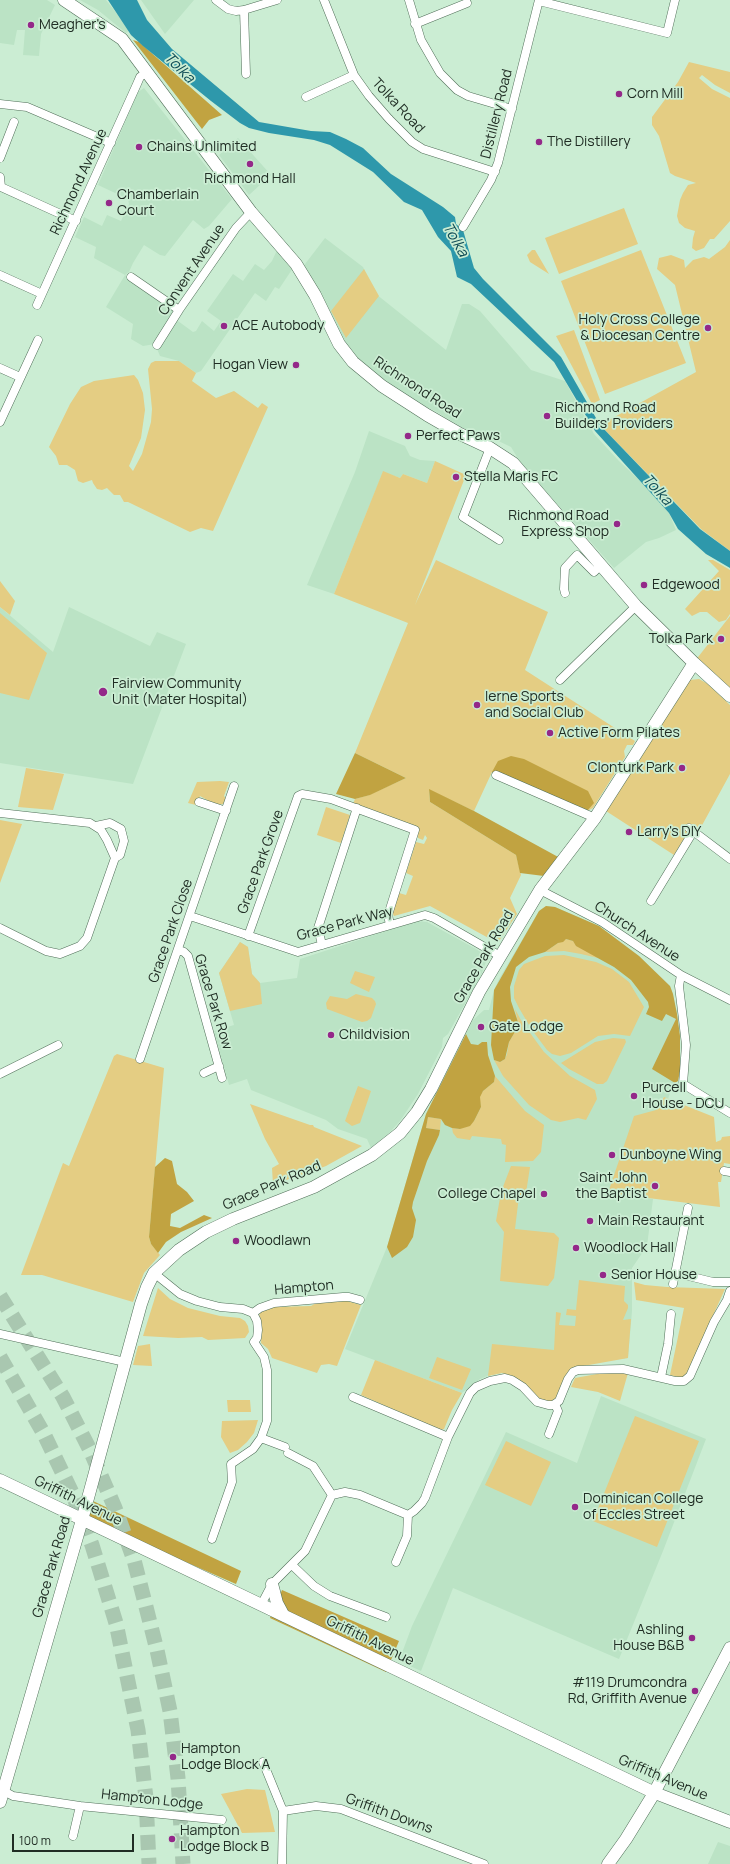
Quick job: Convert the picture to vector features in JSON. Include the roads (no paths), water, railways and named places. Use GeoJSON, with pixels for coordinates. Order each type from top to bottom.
{"type":"FeatureCollection","features":[{"type":"Feature","properties":{"kind":"street","name":"Richmond Road"},"geometry":{"type":"LineString","coordinates":[[64,0],[122,39],[251,212],[283,247],[303,274],[320,304],[339,344],[353,362],[382,386],[427,415],[460,434],[490,448],[513,463],[636,606],[694,664],[730,696]]}},
{"type":"Feature","properties":{"kind":"street"},"geometry":{"type":"LineString","coordinates":[[216,0],[228,9],[244,10],[277,0]]}},
{"type":"Feature","properties":{"kind":"street","name":"Tolka Road"},"geometry":{"type":"LineString","coordinates":[[324,0],[354,75],[374,102],[412,142],[423,149],[495,172]]}},
{"type":"Feature","properties":{"kind":"street"},"geometry":{"type":"LineString","coordinates":[[409,0],[421,40],[437,68],[457,90],[468,96],[512,109]]}},
{"type":"Feature","properties":{"kind":"street"},"geometry":{"type":"LineString","coordinates":[[539,0],[667,33],[675,0]]}},
{"type":"Feature","properties":{"kind":"street","name":"Distillery Road"},"geometry":{"type":"LineString","coordinates":[[463,228],[495,172],[539,0]]}},
{"type":"Feature","properties":{"kind":"street"},"geometry":{"type":"LineString","coordinates":[[415,24],[467,3]]}},
{"type":"Feature","properties":{"kind":"street"},"geometry":{"type":"LineString","coordinates":[[244,10],[246,74]]}},
{"type":"Feature","properties":{"kind":"street","name":"Richmond Avenue"},"geometry":{"type":"LineString","coordinates":[[37,305],[140,77],[147,72]]}},
{"type":"Feature","properties":{"kind":"street","name":"Tolka Road"},"geometry":{"type":"LineString","coordinates":[[306,97],[354,75]]}},
{"type":"Feature","properties":{"kind":"street"},"geometry":{"type":"LineString","coordinates":[[0,104],[4,106],[24,106],[111,143]]}},
{"type":"Feature","properties":{"kind":"street"},"geometry":{"type":"LineString","coordinates":[[0,158],[14,122]]}},
{"type":"Feature","properties":{"kind":"street"},"geometry":{"type":"LineString","coordinates":[[0,177],[1,187],[76,221]]}},
{"type":"Feature","properties":{"kind":"street","name":"Convent Avenue"},"geometry":{"type":"LineString","coordinates":[[157,345],[179,310],[236,228],[251,212]]}},
{"type":"Feature","properties":{"kind":"street"},"geometry":{"type":"LineString","coordinates":[[0,274],[42,294]]}},
{"type":"Feature","properties":{"kind":"street"},"geometry":{"type":"LineString","coordinates":[[132,277],[179,310]]}},
{"type":"Feature","properties":{"kind":"street"},"geometry":{"type":"LineString","coordinates":[[0,422],[38,340]]}},
{"type":"Feature","properties":{"kind":"street"},"geometry":{"type":"LineString","coordinates":[[0,368],[20,377]]}},
{"type":"Feature","properties":{"kind":"street"},"geometry":{"type":"LineString","coordinates":[[490,448],[463,517],[499,540]]}},
{"type":"Feature","properties":{"kind":"street"},"geometry":{"type":"LineString","coordinates":[[565,593],[565,568],[577,555],[594,572],[600,565]]}},
{"type":"Feature","properties":{"kind":"street"},"geometry":{"type":"LineString","coordinates":[[560,680],[636,606]]}},
{"type":"Feature","properties":{"kind":"street","name":"Grace Park Road"},"geometry":{"type":"LineString","coordinates":[[1,1794],[82,1520],[141,1304],[154,1273],[179,1250],[206,1232],[233,1219],[314,1187],[372,1155],[394,1139],[408,1124],[432,1089],[479,992],[540,890],[595,818],[694,664]]}},
{"type":"Feature","properties":{"kind":"street"},"geometry":{"type":"LineString","coordinates":[[496,775],[595,818]]}},
{"type":"Feature","properties":{"kind":"street","name":"Grace Park Close"},"geometry":{"type":"LineString","coordinates":[[140,1059],[179,950],[234,786]]}},
{"type":"Feature","properties":{"kind":"street","name":"Grace Park Grove"},"geometry":{"type":"LineString","coordinates":[[248,936],[298,796],[302,794],[326,798],[357,808]]}},
{"type":"Feature","properties":{"kind":"street"},"geometry":{"type":"LineString","coordinates":[[200,802],[226,811]]}},
{"type":"Feature","properties":{"kind":"street"},"geometry":{"type":"LineString","coordinates":[[322,945],[318,928],[357,808],[415,830],[388,915],[390,925]]}},
{"type":"Feature","properties":{"kind":"street"},"geometry":{"type":"LineString","coordinates":[[0,813],[90,823],[96,826],[108,840],[115,858]]}},
{"type":"Feature","properties":{"kind":"street"},"geometry":{"type":"LineString","coordinates":[[0,928],[46,952],[60,954],[80,946],[87,938],[115,858],[120,855],[124,842],[121,829],[110,823],[96,826]]}},
{"type":"Feature","properties":{"kind":"street"},"geometry":{"type":"LineString","coordinates":[[651,901],[691,830],[730,859]]}},
{"type":"Feature","properties":{"kind":"street","name":"Church Avenue"},"geometry":{"type":"LineString","coordinates":[[540,890],[602,922],[681,975],[679,986],[686,1045],[683,1084],[730,1113]]}},
{"type":"Feature","properties":{"kind":"street","name":"Grace Park Way"},"geometry":{"type":"LineString","coordinates":[[190,916],[298,952],[425,915],[500,956]]}},
{"type":"Feature","properties":{"kind":"street","name":"Grace Park Row"},"geometry":{"type":"LineString","coordinates":[[179,950],[188,956],[222,1078]]}},
{"type":"Feature","properties":{"kind":"street"},"geometry":{"type":"LineString","coordinates":[[681,975],[730,1000]]}},
{"type":"Feature","properties":{"kind":"street"},"geometry":{"type":"LineString","coordinates":[[0,1074],[58,1045]]}},
{"type":"Feature","properties":{"kind":"street","name":"Grace Park Row"},"geometry":{"type":"LineString","coordinates":[[204,1073],[219,1066]]}},
{"type":"Feature","properties":{"kind":"street"},"geometry":{"type":"LineString","coordinates":[[674,1284],[688,1208]]}},
{"type":"Feature","properties":{"kind":"street"},"geometry":{"type":"LineString","coordinates":[[154,1273],[180,1294],[215,1306],[243,1309],[253,1313],[257,1321],[257,1338],[254,1342],[264,1357],[267,1370],[268,1414],[265,1430],[262,1438],[253,1449],[231,1464],[232,1482],[212,1539]]}},
{"type":"Feature","properties":{"kind":"street"},"geometry":{"type":"LineString","coordinates":[[676,1273],[713,1282],[730,1282]]}},
{"type":"Feature","properties":{"kind":"street"},"geometry":{"type":"LineString","coordinates":[[396,1562],[407,1536],[408,1515],[422,1503],[448,1437],[470,1393],[476,1387],[490,1381],[505,1378],[518,1383],[537,1402],[548,1406],[555,1404],[561,1397],[568,1379],[573,1372],[584,1370],[623,1369],[680,1382],[688,1379],[714,1322],[727,1300],[730,1290]]}},
{"type":"Feature","properties":{"kind":"street","name":"Hampton"},"geometry":{"type":"LineString","coordinates":[[253,1313],[260,1308],[274,1303],[349,1297],[360,1300]]}},
{"type":"Feature","properties":{"kind":"street"},"geometry":{"type":"LineString","coordinates":[[661,1377],[668,1344],[671,1314]]}},
{"type":"Feature","properties":{"kind":"street"},"geometry":{"type":"LineString","coordinates":[[0,1334],[126,1362]]}},
{"type":"Feature","properties":{"kind":"street"},"geometry":{"type":"LineString","coordinates":[[353,1397],[448,1437]]}},
{"type":"Feature","properties":{"kind":"street"},"geometry":{"type":"LineString","coordinates":[[549,1434],[558,1411],[555,1404]]}},
{"type":"Feature","properties":{"kind":"street"},"geometry":{"type":"LineString","coordinates":[[262,1438],[287,1450],[313,1466],[332,1496]]}},
{"type":"Feature","properties":{"kind":"street","name":"Griffith Avenue"},"geometry":{"type":"LineString","coordinates":[[0,1480],[655,1793],[730,1822]]}},
{"type":"Feature","properties":{"kind":"street"},"geometry":{"type":"LineString","coordinates":[[261,1605],[272,1584],[305,1551],[332,1496],[346,1492],[360,1495],[408,1515]]}},
{"type":"Feature","properties":{"kind":"street"},"geometry":{"type":"LineString","coordinates":[[292,1565],[314,1586],[330,1596],[386,1617]]}},
{"type":"Feature","properties":{"kind":"street"},"geometry":{"type":"LineString","coordinates":[[272,1584],[277,1603],[284,1616]]}},
{"type":"Feature","properties":{"kind":"street"},"geometry":{"type":"LineString","coordinates":[[608,1864],[626,1839],[655,1793],[730,1648]]}},
{"type":"Feature","properties":{"kind":"street"},"geometry":{"type":"LineString","coordinates":[[263,1762],[283,1811],[282,1864]]}},
{"type":"Feature","properties":{"kind":"street","name":"Hampton Lodge"},"geometry":{"type":"LineString","coordinates":[[1,1794],[80,1806],[222,1820]]}},
{"type":"Feature","properties":{"kind":"street"},"geometry":{"type":"LineString","coordinates":[[73,1836],[80,1806]]}},
{"type":"Feature","properties":{"kind":"street","name":"Griffith Downs"},"geometry":{"type":"LineString","coordinates":[[283,1811],[316,1806],[341,1809],[484,1864]]}},
{"type":"Feature","properties":{"kind":"water","name":"Tolka"},"geometry":{"type":"Polygon","coordinates":[[[108,0],[137,0],[147,20],[172,49],[259,122],[311,131],[330,132],[346,139],[363,148],[391,174],[443,207],[455,217],[456,224],[463,230],[474,268],[483,279],[561,357],[600,425],[700,529],[730,551],[730,568],[706,554],[678,529],[669,513],[595,431],[554,362],[471,284],[457,277],[451,251],[438,237],[422,210],[404,202],[373,172],[330,145],[314,140],[269,133],[249,128],[240,123],[131,35],[108,0]]]}},
{"type":"Feature","properties":{"kind":"tunnel"},"geometry":{"type":"LineString","coordinates":[[0,1296],[63,1397],[90,1450],[115,1508],[134,1560],[157,1650],[170,1711],[178,1778],[183,1864]]}},
{"type":"Feature","properties":{"kind":"tunnel"},"geometry":{"type":"LineString","coordinates":[[0,1357],[44,1434],[73,1495],[92,1545],[116,1623],[138,1730],[146,1798],[149,1864]]}},
{"type":"Feature","properties":{"kind":"place","name":"Meagher's"},"geometry":{"type":"Point","coordinates":[31,25]}},
{"type":"Feature","properties":{"kind":"place","name":"Corn Mill"},"geometry":{"type":"Point","coordinates":[619,94]}},
{"type":"Feature","properties":{"kind":"place","name":"The Distillery"},"geometry":{"type":"Point","coordinates":[539,142]}},
{"type":"Feature","properties":{"kind":"place","name":"Chains Unlimited"},"geometry":{"type":"Point","coordinates":[139,147]}},
{"type":"Feature","properties":{"kind":"place","name":"Richmond Hall"},"geometry":{"type":"Point","coordinates":[250,164]}},
{"type":"Feature","properties":{"kind":"place","name":"Chamberlain Court"},"geometry":{"type":"Point","coordinates":[109,203]}},
{"type":"Feature","properties":{"kind":"place","name":"ACE Autobody"},"geometry":{"type":"Point","coordinates":[224,326]}},
{"type":"Feature","properties":{"kind":"place","name":"Holy Cross College & Diocesan Centre"},"geometry":{"type":"Point","coordinates":[708,328]}},
{"type":"Feature","properties":{"kind":"place","name":"Hogan View"},"geometry":{"type":"Point","coordinates":[296,365]}},
{"type":"Feature","properties":{"kind":"place","name":"Richmond Road Builders' Providers"},"geometry":{"type":"Point","coordinates":[547,416]}},
{"type":"Feature","properties":{"kind":"place","name":"Perfect Paws"},"geometry":{"type":"Point","coordinates":[408,436]}},
{"type":"Feature","properties":{"kind":"place","name":"Stella Maris FC"},"geometry":{"type":"Point","coordinates":[456,477]}},
{"type":"Feature","properties":{"kind":"place","name":"Richmond Road Express Shop"},"geometry":{"type":"Point","coordinates":[617,524]}},
{"type":"Feature","properties":{"kind":"place","name":"Edgewood"},"geometry":{"type":"Point","coordinates":[644,585]}},
{"type":"Feature","properties":{"kind":"place","name":"Tolka Park"},"geometry":{"type":"Point","coordinates":[721,639]}},
{"type":"Feature","properties":{"kind":"place","name":"Fairview Community Unit (Mater Hospital)"},"geometry":{"type":"Point","coordinates":[103,692]}},
{"type":"Feature","properties":{"kind":"place","name":"Ierne Sports and Social Club"},"geometry":{"type":"Point","coordinates":[477,705]}},
{"type":"Feature","properties":{"kind":"place","name":"Active Form Pilates"},"geometry":{"type":"Point","coordinates":[550,733]}},
{"type":"Feature","properties":{"kind":"place","name":"Clonturk Park"},"geometry":{"type":"Point","coordinates":[682,768]}},
{"type":"Feature","properties":{"kind":"place","name":"Larry's DIY"},"geometry":{"type":"Point","coordinates":[629,832]}},
{"type":"Feature","properties":{"kind":"place","name":"Gate Lodge"},"geometry":{"type":"Point","coordinates":[481,1027]}},
{"type":"Feature","properties":{"kind":"place","name":"Childvision"},"geometry":{"type":"Point","coordinates":[331,1035]}},
{"type":"Feature","properties":{"kind":"place","name":"Purcell House - DCU"},"geometry":{"type":"Point","coordinates":[634,1096]}},
{"type":"Feature","properties":{"kind":"place","name":"Dunboyne Wing"},"geometry":{"type":"Point","coordinates":[612,1155]}},
{"type":"Feature","properties":{"kind":"place","name":"Saint John the Baptist"},"geometry":{"type":"Point","coordinates":[655,1186]}},
{"type":"Feature","properties":{"kind":"place","name":"College Chapel"},"geometry":{"type":"Point","coordinates":[544,1194]}},
{"type":"Feature","properties":{"kind":"place","name":"Main Restaurant"},"geometry":{"type":"Point","coordinates":[590,1221]}},
{"type":"Feature","properties":{"kind":"place","name":"Woodlawn"},"geometry":{"type":"Point","coordinates":[236,1241]}},
{"type":"Feature","properties":{"kind":"place","name":"Woodlock Hall"},"geometry":{"type":"Point","coordinates":[576,1248]}},
{"type":"Feature","properties":{"kind":"place","name":"Senior House"},"geometry":{"type":"Point","coordinates":[603,1275]}},
{"type":"Feature","properties":{"kind":"place","name":"Dominican College of Eccles Street"},"geometry":{"type":"Point","coordinates":[575,1507]}},
{"type":"Feature","properties":{"kind":"place","name":"Ashling House B&B"},"geometry":{"type":"Point","coordinates":[692,1638]}},
{"type":"Feature","properties":{"kind":"place","name":"#119 Drumcondra Rd, Griffith Avenue"},"geometry":{"type":"Point","coordinates":[695,1691]}},
{"type":"Feature","properties":{"kind":"place","name":"Hampton Lodge Block A"},"geometry":{"type":"Point","coordinates":[173,1757]}},
{"type":"Feature","properties":{"kind":"place","name":"Hampton Lodge Block B"},"geometry":{"type":"Point","coordinates":[172,1839]}}]}
